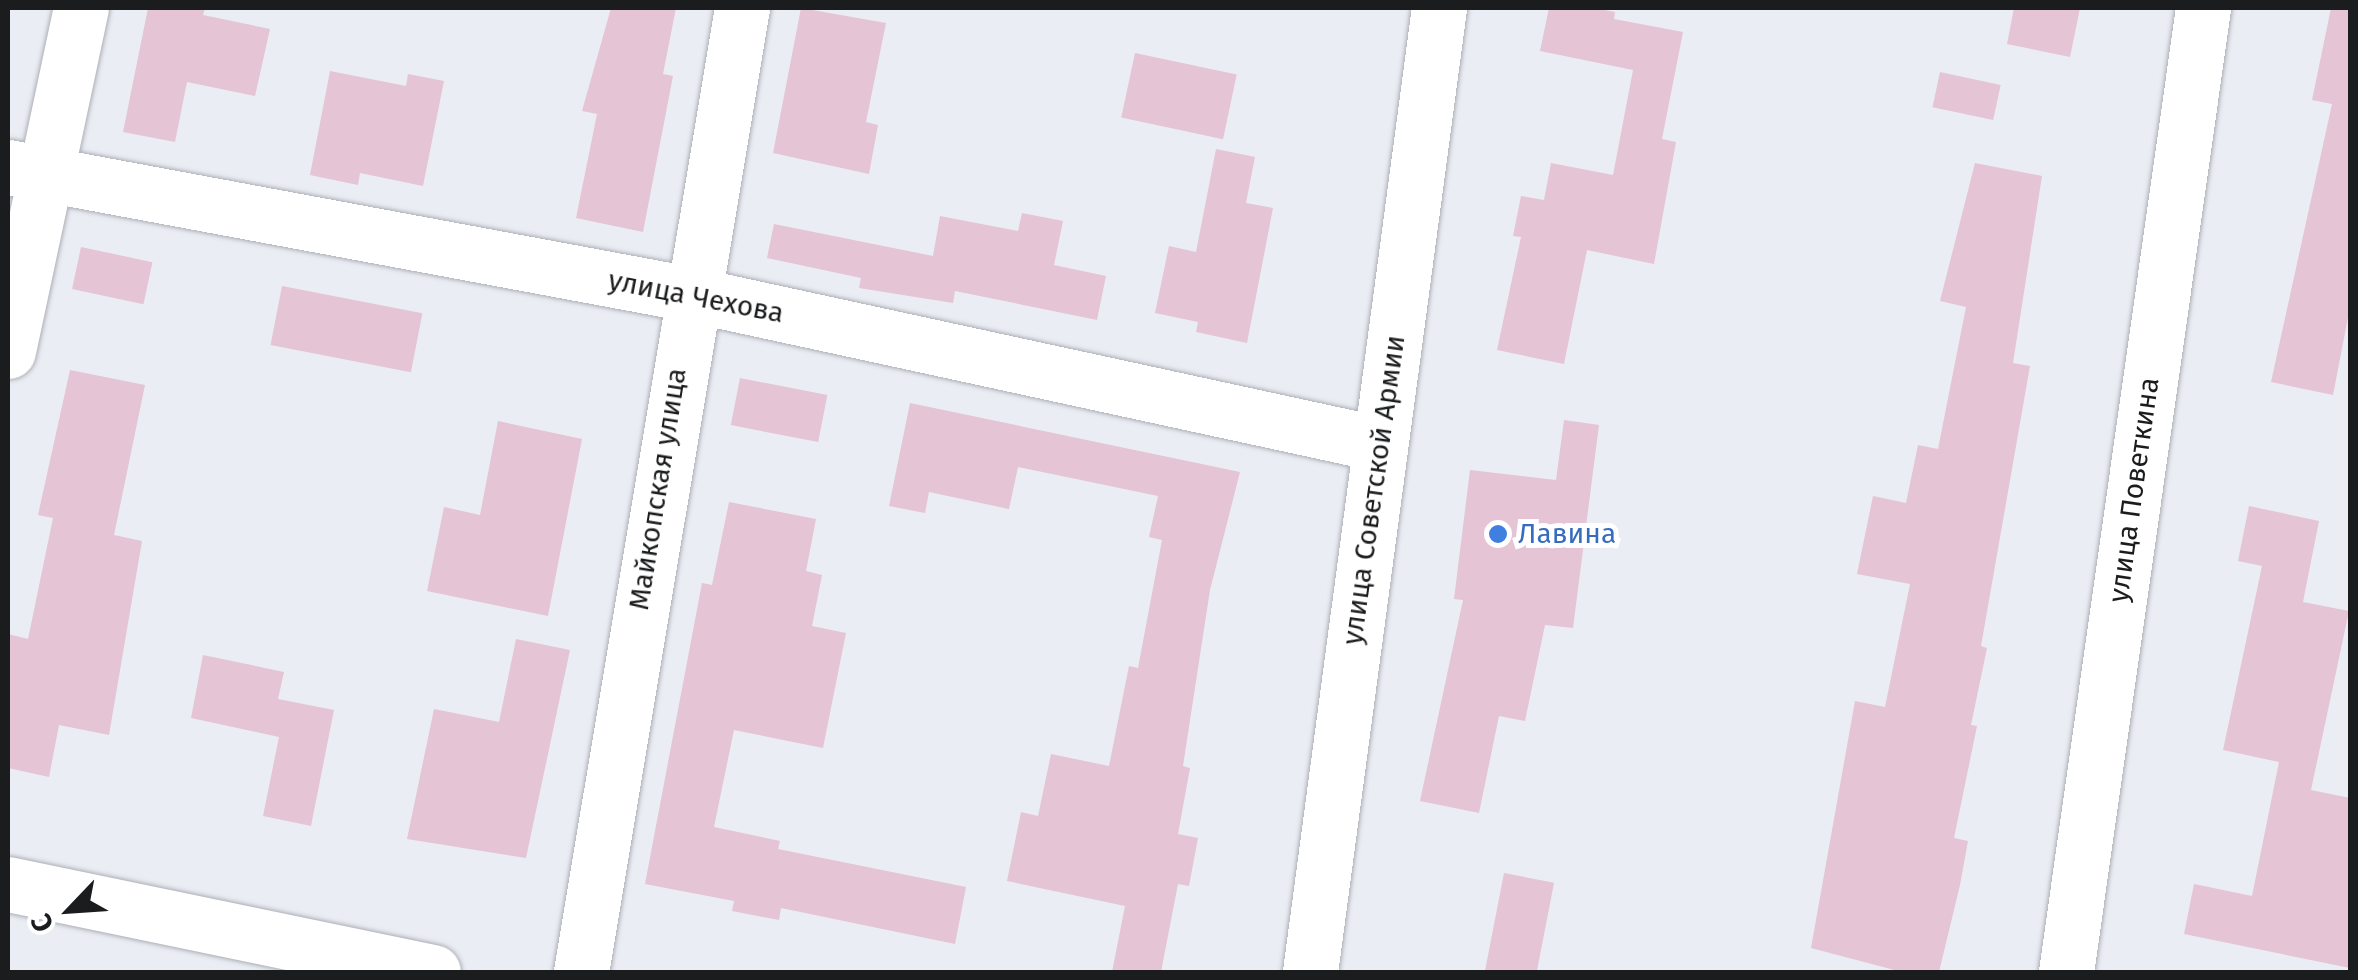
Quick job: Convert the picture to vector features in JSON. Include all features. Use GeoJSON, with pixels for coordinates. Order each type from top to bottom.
{"type":"FeatureCollection","features":[{"type":"Feature","properties":{"kind":"street"},"geometry":{"type":"LineString","coordinates":[[8,351],[26,170],[81,8]]}},
{"type":"Feature","properties":{"kind":"street","name":"Майкопская улица"},"geometry":{"type":"LineString","coordinates":[[581,972],[690,294],[742,8]]}},
{"type":"Feature","properties":{"kind":"street","name":"улица Советской Армии"},"geometry":{"type":"LineString","coordinates":[[1310,972],[1440,8]]}},
{"type":"Feature","properties":{"kind":"street","name":"улица Поветкина"},"geometry":{"type":"LineString","coordinates":[[2066,972],[2203,8]]}},
{"type":"Feature","properties":{"kind":"street","name":"улица Чехова"},"geometry":{"type":"LineString","coordinates":[[26,170],[690,294],[1380,444]]}},
{"type":"Feature","properties":{"kind":"street"},"geometry":{"type":"LineString","coordinates":[[8,884],[433,972]]}},
{"type":"Feature","properties":{"kind":"building"},"geometry":{"type":"Polygon","coordinates":[[[148,8],[205,8],[203,15],[270,29],[255,96],[187,82],[175,142],[123,132],[148,8]]]}},
{"type":"Feature","properties":{"kind":"building"},"geometry":{"type":"Polygon","coordinates":[[[611,8],[676,8],[663,74],[673,76],[643,232],[576,218],[597,114],[582,111],[611,8]]]}},
{"type":"Feature","properties":{"kind":"building"},"geometry":{"type":"Polygon","coordinates":[[[801,8],[886,23],[866,122],[878,125],[869,174],[773,153],[801,8]]]}},
{"type":"Feature","properties":{"kind":"building"},"geometry":{"type":"Polygon","coordinates":[[[1549,8],[1593,8],[1615,12],[1614,19],[1683,32],[1662,139],[1676,142],[1654,264],[1587,250],[1564,364],[1497,350],[1521,237],[1513,236],[1521,196],[1544,200],[1551,163],[1613,175],[1633,70],[1540,51],[1549,8]]]}},
{"type":"Feature","properties":{"kind":"building"},"geometry":{"type":"Polygon","coordinates":[[[2014,8],[2080,8],[2070,57],[2007,44],[2014,8]]]}},
{"type":"Feature","properties":{"kind":"building"},"geometry":{"type":"Polygon","coordinates":[[[2331,8],[2350,8],[2350,307],[2333,395],[2271,382],[2332,104],[2312,100],[2331,8]]]}},
{"type":"Feature","properties":{"kind":"building"},"geometry":{"type":"Polygon","coordinates":[[[1135,53],[1237,75],[1223,139],[1121,118],[1135,53]]]}},
{"type":"Feature","properties":{"kind":"building"},"geometry":{"type":"Polygon","coordinates":[[[330,71],[406,86],[408,74],[444,81],[423,186],[360,173],[358,185],[310,175],[330,71]]]}},
{"type":"Feature","properties":{"kind":"building"},"geometry":{"type":"Polygon","coordinates":[[[1940,72],[2001,85],[1993,120],[1933,107],[1940,72]]]}},
{"type":"Feature","properties":{"kind":"building"},"geometry":{"type":"Polygon","coordinates":[[[1216,149],[1255,157],[1246,203],[1273,208],[1247,343],[1196,332],[1198,322],[1155,313],[1169,246],[1196,252],[1216,149]]]}},
{"type":"Feature","properties":{"kind":"building"},"geometry":{"type":"Polygon","coordinates":[[[1975,163],[2042,176],[2013,363],[2030,366],[1981,646],[1987,648],[1971,725],[1977,726],[1954,838],[1968,841],[1960,885],[1939,972],[1902,972],[1811,948],[1855,701],[1885,707],[1910,584],[1857,574],[1873,496],[1906,503],[1918,445],[1938,449],[1966,307],[1940,301],[1975,163]]]}},
{"type":"Feature","properties":{"kind":"building"},"geometry":{"type":"Polygon","coordinates":[[[1022,213],[1063,221],[1054,265],[1106,276],[1097,320],[955,291],[953,303],[859,288],[861,278],[767,258],[774,224],[933,256],[940,216],[1018,231],[1022,213]]]}},
{"type":"Feature","properties":{"kind":"building"},"geometry":{"type":"Polygon","coordinates":[[[81,247],[152,262],[143,304],[72,289],[81,247]]]}},
{"type":"Feature","properties":{"kind":"building"},"geometry":{"type":"Polygon","coordinates":[[[282,286],[422,313],[411,372],[271,345],[282,286]]]}},
{"type":"Feature","properties":{"kind":"building"},"geometry":{"type":"Polygon","coordinates":[[[70,370],[145,385],[114,535],[142,541],[109,735],[59,725],[49,777],[8,768],[8,634],[28,639],[53,518],[38,515],[70,370]]]}},
{"type":"Feature","properties":{"kind":"building"},"geometry":{"type":"Polygon","coordinates":[[[740,378],[827,395],[818,442],[731,425],[740,378]]]}},
{"type":"Feature","properties":{"kind":"building"},"geometry":{"type":"Polygon","coordinates":[[[910,403],[1240,472],[1210,590],[1183,766],[1190,768],[1178,834],[1198,838],[1189,886],[1178,884],[1161,972],[1112,972],[1125,906],[1007,881],[1021,812],[1038,816],[1051,754],[1109,766],[1129,666],[1138,668],[1162,540],[1149,537],[1158,496],[1018,467],[1009,509],[929,492],[925,513],[889,506],[910,403]]]}},
{"type":"Feature","properties":{"kind":"building"},"geometry":{"type":"Polygon","coordinates":[[[1564,420],[1599,425],[1573,628],[1545,625],[1525,721],[1499,716],[1479,813],[1420,801],[1463,600],[1454,599],[1470,470],[1556,480],[1564,420]]]}},
{"type":"Feature","properties":{"kind":"building"},"geometry":{"type":"Polygon","coordinates":[[[498,421],[582,439],[548,616],[427,591],[444,507],[480,515],[498,421]]]}},
{"type":"Feature","properties":{"kind":"building"},"geometry":{"type":"Polygon","coordinates":[[[729,502],[816,519],[806,571],[822,575],[812,626],[846,633],[823,748],[734,730],[714,827],[780,841],[778,849],[966,887],[955,944],[781,908],[779,920],[732,911],[734,901],[645,884],[702,583],[712,585],[729,502]]]}},
{"type":"Feature","properties":{"kind":"building"},"geometry":{"type":"Polygon","coordinates":[[[2249,506],[2319,521],[2303,602],[2349,611],[2311,790],[2350,798],[2350,968],[2184,934],[2194,884],[2252,896],[2279,762],[2223,750],[2262,566],[2238,561],[2249,506]]]}},
{"type":"Feature","properties":{"kind":"building"},"geometry":{"type":"Polygon","coordinates":[[[516,639],[570,650],[526,858],[407,839],[434,709],[499,722],[516,639]]]}},
{"type":"Feature","properties":{"kind":"building"},"geometry":{"type":"Polygon","coordinates":[[[203,655],[284,672],[278,699],[334,710],[311,826],[263,816],[279,737],[191,718],[203,655]]]}},
{"type":"Feature","properties":{"kind":"building"},"geometry":{"type":"Polygon","coordinates":[[[1504,873],[1554,883],[1537,972],[1485,972],[1504,873]]]}},
{"type":"Feature","properties":{"kind":"place","name":"Лавина"},"geometry":{"type":"Point","coordinates":[1498,534]}}]}
